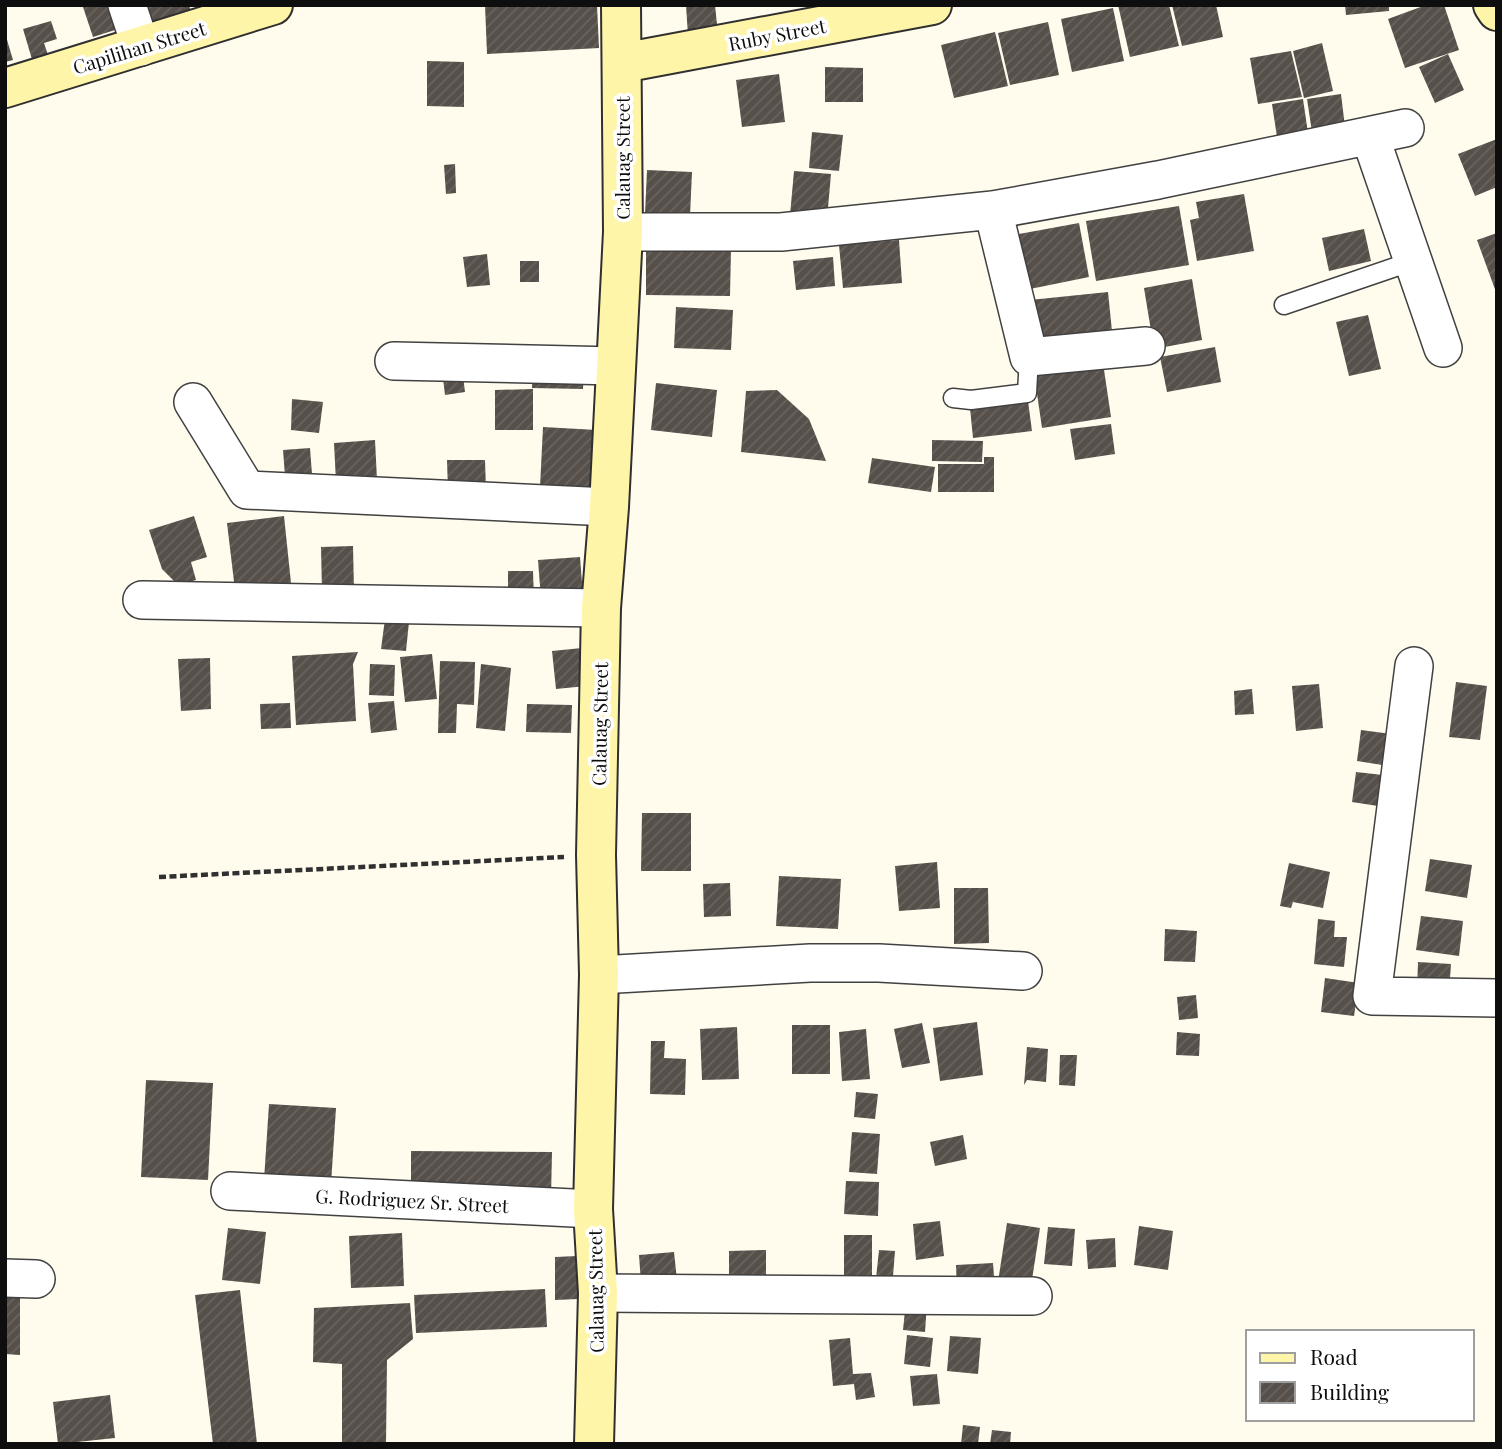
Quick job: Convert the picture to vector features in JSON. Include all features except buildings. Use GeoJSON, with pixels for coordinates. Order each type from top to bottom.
{"type":"FeatureCollection","features":[{"type":"Feature","properties":{"kind":"street"},"geometry":{"type":"LineString","coordinates":[[127,5],[141,47]]}},
{"type":"Feature","properties":{"kind":"street","name":"Capilihan Street"},"geometry":{"type":"LineString","coordinates":[[5,88],[273,5]]}},
{"type":"Feature","properties":{"kind":"street","name":"Calauag Street"},"geometry":{"type":"LineString","coordinates":[[594,1444],[598,1293],[593,1209],[599,975],[596,855],[601,608],[623,232],[621,5]]}},
{"type":"Feature","properties":{"kind":"street","name":"Ruby Street"},"geometry":{"type":"LineString","coordinates":[[622,63],[932,5]]}},
{"type":"Feature","properties":{"kind":"street"},"geometry":{"type":"LineString","coordinates":[[1493,5],[1497,11]]}},
{"type":"Feature","properties":{"kind":"street"},"geometry":{"type":"LineString","coordinates":[[623,232],[781,232],[993,210],[1158,180],[1405,128]]}},
{"type":"Feature","properties":{"kind":"street"},"geometry":{"type":"LineString","coordinates":[[1370,136],[1443,348]]}},
{"type":"Feature","properties":{"kind":"street"},"geometry":{"type":"LineString","coordinates":[[993,210],[1029,357],[1146,345]]}},
{"type":"Feature","properties":{"kind":"street"},"geometry":{"type":"LineString","coordinates":[[394,362],[616,366]]}},
{"type":"Feature","properties":{"kind":"street"},"geometry":{"type":"LineString","coordinates":[[193,402],[247,490],[609,507]]}},
{"type":"Feature","properties":{"kind":"street"},"geometry":{"type":"LineString","coordinates":[[142,600],[601,608]]}},
{"type":"Feature","properties":{"kind":"street"},"geometry":{"type":"LineString","coordinates":[[1414,666],[1372,996],[1497,998]]}},
{"type":"Feature","properties":{"kind":"street"},"geometry":{"type":"LineString","coordinates":[[599,975],[810,963],[879,963],[1023,971]]}},
{"type":"Feature","properties":{"kind":"street","name":"G. Rodriguez Sr. Street"},"geometry":{"type":"LineString","coordinates":[[230,1191],[593,1209]]}},
{"type":"Feature","properties":{"kind":"street"},"geometry":{"type":"LineString","coordinates":[[598,1293],[1033,1296]]}},
{"type":"Feature","properties":{"kind":"lane"},"geometry":{"type":"LineString","coordinates":[[1284,305],[1413,261]]}},
{"type":"Feature","properties":{"kind":"lane"},"geometry":{"type":"LineString","coordinates":[[953,398],[971,400],[1027,393],[1029,357]]}},
{"type":"Feature","properties":{"kind":"path"},"geometry":{"type":"LineString","coordinates":[[159,877],[596,855]]}}]}
